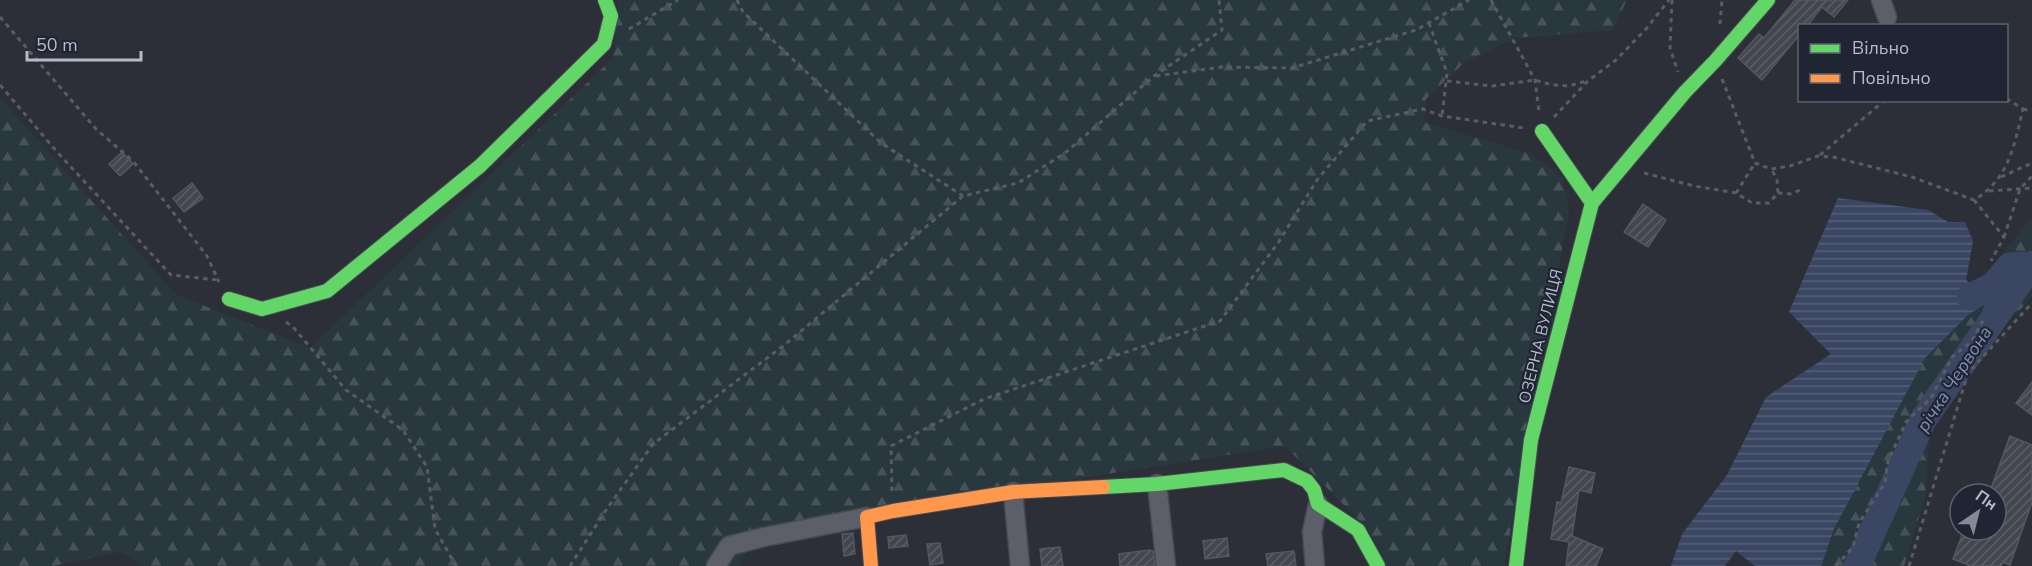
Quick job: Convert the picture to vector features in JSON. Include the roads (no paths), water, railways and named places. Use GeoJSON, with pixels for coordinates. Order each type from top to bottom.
{"type":"FeatureCollection","features":[{"type":"Feature","properties":{"kind":"street"},"geometry":{"type":"LineString","coordinates":[[229,299],[262,309],[327,291],[480,166],[604,44],[611,16],[604,0]]}},
{"type":"Feature","properties":{"kind":"street"},"geometry":{"type":"LineString","coordinates":[[1542,131],[1592,203],[1685,92],[1768,0]]}},
{"type":"Feature","properties":{"kind":"street","name":"ОЗЕРНА ВУЛИЦЯ"},"geometry":{"type":"LineString","coordinates":[[1515,566],[1531,440],[1592,203]]}},
{"type":"Feature","properties":{"kind":"street"},"geometry":{"type":"LineString","coordinates":[[716,566],[729,546],[893,511],[1013,492],[1157,484],[1284,470],[1303,477],[1316,492],[1318,504],[1312,532],[1315,566]]}},
{"type":"Feature","properties":{"kind":"street"},"geometry":{"type":"LineString","coordinates":[[1157,484],[1166,566]]}},
{"type":"Feature","properties":{"kind":"street"},"geometry":{"type":"LineString","coordinates":[[1013,492],[1020,566]]}},
{"type":"Feature","properties":{"kind":"street"},"geometry":{"type":"LineString","coordinates":[[1318,504],[1358,530],[1378,566]]}},
{"type":"Feature","properties":{"kind":"street"},"geometry":{"type":"LineString","coordinates":[[867,517],[872,566]]}},
{"type":"Feature","properties":{"kind":"water"},"geometry":{"type":"Polygon","coordinates":[[[1838,198],[1928,210],[1948,222],[1965,222],[1973,241],[1966,280],[1982,294],[1978,309],[1969,314],[1925,358],[1834,529],[1821,566],[1755,566],[1736,551],[1725,566],[1671,566],[1682,534],[1727,475],[1766,397],[1831,354],[1789,312],[1838,198]]]}},
{"type":"Feature","properties":{"kind":"waterway","name":"річка Червона"},"geometry":{"type":"LineString","coordinates":[[1857,566],[1923,420],[2032,264]]}},
{"type":"Feature","properties":{"kind":"waterway"},"geometry":{"type":"LineString","coordinates":[[1970,297],[1993,286],[2010,266],[2023,265]]}}]}
